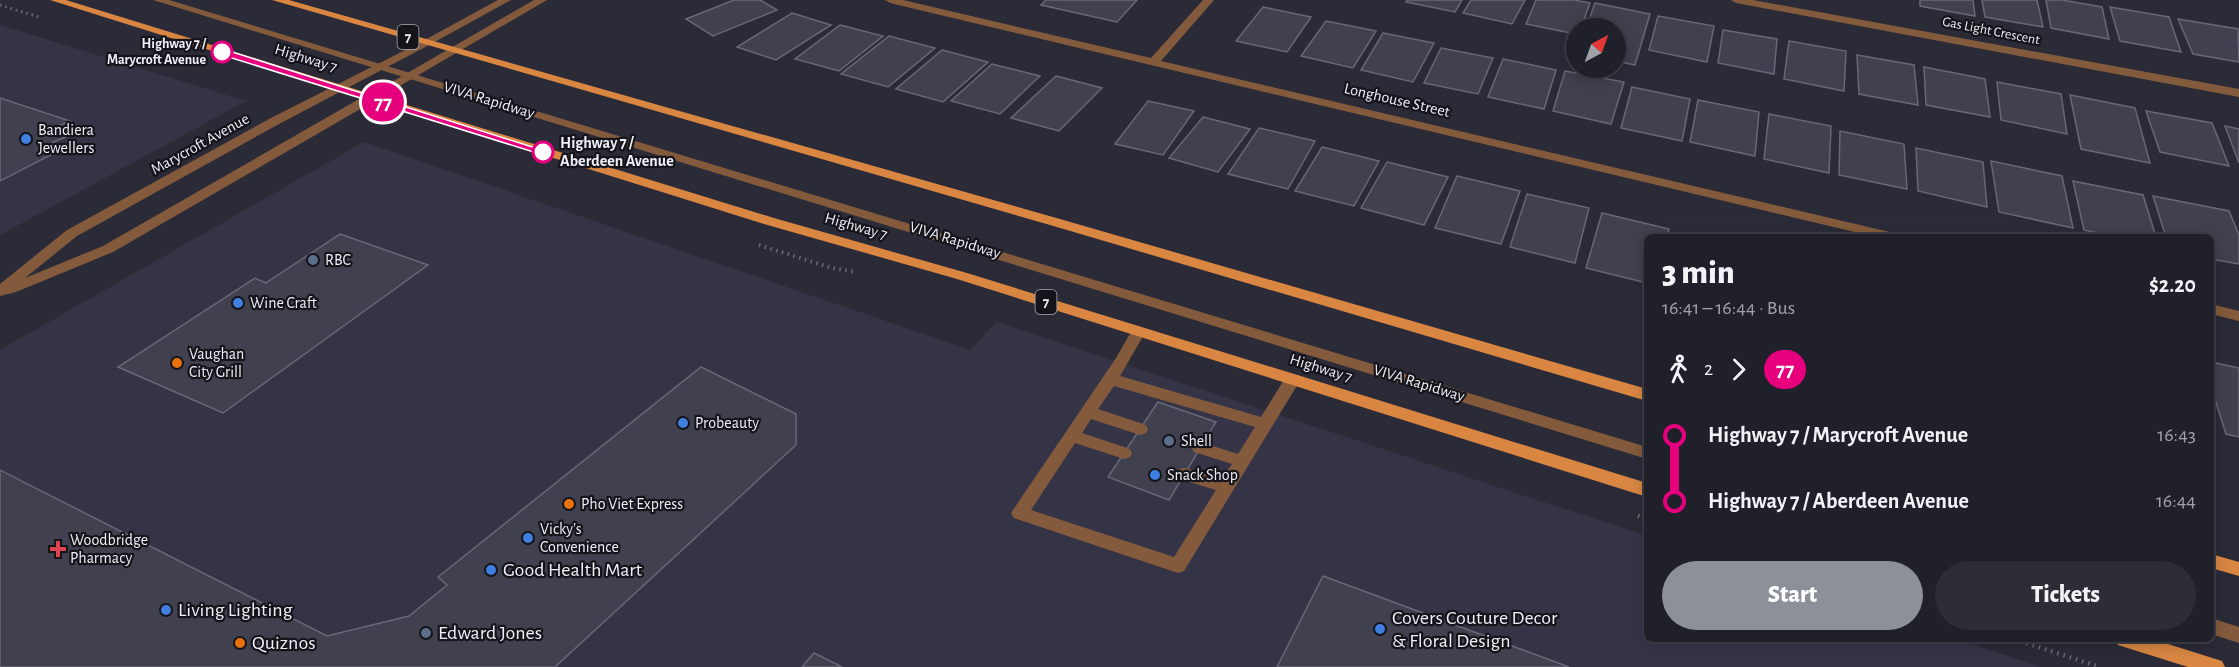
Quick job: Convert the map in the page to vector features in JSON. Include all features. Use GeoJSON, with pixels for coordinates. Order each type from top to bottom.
{"type":"FeatureCollection","features":[{"type":"Feature","properties":{"kind":"main road","name":"Highway 7"},"geometry":{"type":"LineString","coordinates":[[54,0],[768,221],[962,276],[1644,489]]}},
{"type":"Feature","properties":{"kind":"main road","name":"7"},"geometry":{"type":"LineString","coordinates":[[278,0],[1055,222],[1644,394]]}},
{"type":"Feature","properties":{"kind":"main road"},"geometry":{"type":"LineString","coordinates":[[2214,562],[2239,569]]}},
{"type":"Feature","properties":{"kind":"main road"},"geometry":{"type":"LineString","coordinates":[[2135,642],[2215,667]]}},
{"type":"Feature","properties":{"kind":"street","name":"VIVA Rapidway"},"geometry":{"type":"LineString","coordinates":[[158,0],[1026,261],[1644,452]]}},
{"type":"Feature","properties":{"kind":"street","name":"Marycroft Avenue"},"geometry":{"type":"LineString","coordinates":[[0,292],[72,233],[338,88],[506,0]]}},
{"type":"Feature","properties":{"kind":"street","name":"Marycroft Avenue"},"geometry":{"type":"LineString","coordinates":[[0,292],[108,249],[542,0]]}},
{"type":"Feature","properties":{"kind":"street","name":"Longhouse Street"},"geometry":{"type":"LineString","coordinates":[[890,0],[1881,234]]}},
{"type":"Feature","properties":{"kind":"street"},"geometry":{"type":"LineString","coordinates":[[1155,61],[1209,0]]}},
{"type":"Feature","properties":{"kind":"street","name":"Gas Light Crescent"},"geometry":{"type":"LineString","coordinates":[[1736,0],[2239,93]]}},
{"type":"Feature","properties":{"kind":"street"},"geometry":{"type":"LineString","coordinates":[[2214,310],[2239,315]]}},
{"type":"Feature","properties":{"kind":"street"},"geometry":{"type":"LineString","coordinates":[[1139,331],[1110,379],[1020,513],[1178,566],[1293,379]]}},
{"type":"Feature","properties":{"kind":"street"},"geometry":{"type":"LineString","coordinates":[[1110,379],[1264,424]]}},
{"type":"Feature","properties":{"kind":"street"},"geometry":{"type":"LineString","coordinates":[[1088,412],[1140,429]]}},
{"type":"Feature","properties":{"kind":"street"},"geometry":{"type":"LineString","coordinates":[[1071,436],[1124,453]]}},
{"type":"Feature","properties":{"kind":"street"},"geometry":{"type":"LineString","coordinates":[[1200,448],[1242,461]]}},
{"type":"Feature","properties":{"kind":"street"},"geometry":{"type":"LineString","coordinates":[[1185,474],[1226,487]]}},
{"type":"Feature","properties":{"kind":"street"},"geometry":{"type":"LineString","coordinates":[[2214,627],[2239,635]]}},
{"type":"Feature","properties":{"kind":"path"},"geometry":{"type":"LineString","coordinates":[[754,244],[832,268],[865,274]]}},
{"type":"Feature","properties":{"kind":"path"},"geometry":{"type":"LineString","coordinates":[[1636,516],[1644,518]]}},
{"type":"Feature","properties":{"kind":"path"},"geometry":{"type":"LineString","coordinates":[[2023,642],[2100,667]]}},
{"type":"Feature","properties":{"kind":"shaded area"},"geometry":{"type":"Polygon","coordinates":[[[0,25],[246,101],[0,235],[0,25]]]}},
{"type":"Feature","properties":{"kind":"shaded area"},"geometry":{"type":"Polygon","coordinates":[[[364,142],[970,350],[996,322],[1644,535],[1644,642],[1965,642],[2040,667],[0,667],[0,350],[364,142]]]}},
{"type":"Feature","properties":{"kind":"building"},"geometry":{"type":"Polygon","coordinates":[[[734,0],[760,0],[777,10],[713,36],[686,19],[734,0]]]}},
{"type":"Feature","properties":{"kind":"building"},"geometry":{"type":"Polygon","coordinates":[[[1046,0],[1137,0],[1117,22],[1041,5],[1046,0]]]}},
{"type":"Feature","properties":{"kind":"building"},"geometry":{"type":"Polygon","coordinates":[[[1407,0],[1462,0],[1455,12],[1406,2],[1407,0]]]}},
{"type":"Feature","properties":{"kind":"building"},"geometry":{"type":"Polygon","coordinates":[[[1471,0],[1525,0],[1512,24],[1463,13],[1471,0]]]}},
{"type":"Feature","properties":{"kind":"building"},"geometry":{"type":"Polygon","coordinates":[[[1536,0],[1574,0],[1590,3],[1585,18],[1566,18],[1566,32],[1526,24],[1536,0]]]}},
{"type":"Feature","properties":{"kind":"building"},"geometry":{"type":"Polygon","coordinates":[[[1920,0],[1973,0],[1975,16],[1920,6],[1920,0]]]}},
{"type":"Feature","properties":{"kind":"building"},"geometry":{"type":"Polygon","coordinates":[[[1982,0],[2037,0],[2043,27],[1985,17],[1982,0]]]}},
{"type":"Feature","properties":{"kind":"building"},"geometry":{"type":"Polygon","coordinates":[[[2046,0],[2062,0],[2102,7],[2109,39],[2051,28],[2046,0]]]}},
{"type":"Feature","properties":{"kind":"building"},"geometry":{"type":"Polygon","coordinates":[[[1595,3],[1650,14],[1635,65],[1626,63],[1626,18],[1590,18],[1595,3]]]}},
{"type":"Feature","properties":{"kind":"building"},"geometry":{"type":"Polygon","coordinates":[[[1263,7],[1311,17],[1287,52],[1236,41],[1263,7]]]}},
{"type":"Feature","properties":{"kind":"building"},"geometry":{"type":"Polygon","coordinates":[[[2110,7],[2169,17],[2181,52],[2120,41],[2110,7]]]}},
{"type":"Feature","properties":{"kind":"building"},"geometry":{"type":"Polygon","coordinates":[[[792,13],[831,25],[776,60],[737,47],[792,13]]]}},
{"type":"Feature","properties":{"kind":"building"},"geometry":{"type":"Polygon","coordinates":[[[1658,16],[1714,26],[1707,62],[1649,50],[1658,16]]]}},
{"type":"Feature","properties":{"kind":"building"},"geometry":{"type":"Polygon","coordinates":[[[2178,19],[2238,29],[2239,62],[2193,54],[2178,19]]]}},
{"type":"Feature","properties":{"kind":"building"},"geometry":{"type":"Polygon","coordinates":[[[1326,21],[1376,31],[1353,68],[1301,56],[1326,21]]]}},
{"type":"Feature","properties":{"kind":"building"},"geometry":{"type":"Polygon","coordinates":[[[840,25],[883,36],[839,71],[795,59],[840,25]]]}},
{"type":"Feature","properties":{"kind":"building"},"geometry":{"type":"Polygon","coordinates":[[[1723,30],[1777,39],[1774,74],[1718,63],[1723,30]]]}},
{"type":"Feature","properties":{"kind":"building"},"geometry":{"type":"Polygon","coordinates":[[[1383,33],[1434,43],[1413,82],[1361,70],[1383,33]]]}},
{"type":"Feature","properties":{"kind":"building"},"geometry":{"type":"Polygon","coordinates":[[[889,36],[935,48],[888,87],[841,74],[889,36]]]}},
{"type":"Feature","properties":{"kind":"building"},"geometry":{"type":"Polygon","coordinates":[[[1789,41],[1846,51],[1844,91],[1784,79],[1789,41]]]}},
{"type":"Feature","properties":{"kind":"building"},"geometry":{"type":"Polygon","coordinates":[[[1441,48],[1493,58],[1478,94],[1424,83],[1441,48]]]}},
{"type":"Feature","properties":{"kind":"building"},"geometry":{"type":"Polygon","coordinates":[[[942,50],[988,62],[943,102],[896,89],[942,50]]]}},
{"type":"Feature","properties":{"kind":"building"},"geometry":{"type":"Polygon","coordinates":[[[1857,55],[1914,65],[1918,105],[1859,94],[1857,55]]]}},
{"type":"Feature","properties":{"kind":"building"},"geometry":{"type":"Polygon","coordinates":[[[1503,59],[1556,70],[1544,109],[1488,97],[1503,59]]]}},
{"type":"Feature","properties":{"kind":"building"},"geometry":{"type":"Polygon","coordinates":[[[992,64],[1040,76],[1000,114],[951,101],[992,64]]]}},
{"type":"Feature","properties":{"kind":"building"},"geometry":{"type":"Polygon","coordinates":[[[1924,67],[1985,79],[1990,117],[1926,105],[1924,67]]]}},
{"type":"Feature","properties":{"kind":"building"},"geometry":{"type":"Polygon","coordinates":[[[1565,71],[1566,78],[1603,78],[1624,82],[1611,124],[1553,111],[1565,71]]]}},
{"type":"Feature","properties":{"kind":"building"},"geometry":{"type":"Polygon","coordinates":[[[1056,76],[1102,88],[1059,131],[1011,118],[1056,76]]]}},
{"type":"Feature","properties":{"kind":"building"},"geometry":{"type":"Polygon","coordinates":[[[1997,82],[2061,94],[2067,134],[2001,120],[1997,82]]]}},
{"type":"Feature","properties":{"kind":"building"},"geometry":{"type":"Polygon","coordinates":[[[1632,87],[1690,99],[1682,141],[1621,128],[1632,87]]]}},
{"type":"Feature","properties":{"kind":"building"},"geometry":{"type":"Polygon","coordinates":[[[2070,95],[2135,108],[2150,163],[2081,149],[2070,95]]]}},
{"type":"Feature","properties":{"kind":"building"},"geometry":{"type":"Polygon","coordinates":[[[0,98],[70,121],[49,130],[68,136],[49,144],[66,147],[0,181],[0,98]]]}},
{"type":"Feature","properties":{"kind":"building"},"geometry":{"type":"Polygon","coordinates":[[[1698,100],[1759,112],[1755,156],[1690,142],[1698,100]]]}},
{"type":"Feature","properties":{"kind":"building"},"geometry":{"type":"Polygon","coordinates":[[[1148,101],[1194,111],[1163,155],[1115,144],[1148,101]]]}},
{"type":"Feature","properties":{"kind":"building"},"geometry":{"type":"Polygon","coordinates":[[[2146,111],[2212,123],[2229,166],[2160,152],[2146,111]]]}},
{"type":"Feature","properties":{"kind":"building"},"geometry":{"type":"Polygon","coordinates":[[[1769,114],[1831,126],[1829,173],[1764,159],[1769,114]]]}},
{"type":"Feature","properties":{"kind":"building"},"geometry":{"type":"Polygon","coordinates":[[[1203,117],[1250,129],[1218,172],[1169,158],[1203,117]]]}},
{"type":"Feature","properties":{"kind":"building"},"geometry":{"type":"Polygon","coordinates":[[[2225,126],[2239,129],[2239,163],[2225,126]]]}},
{"type":"Feature","properties":{"kind":"building"},"geometry":{"type":"Polygon","coordinates":[[[1259,128],[1315,141],[1288,189],[1228,174],[1259,128]]]}},
{"type":"Feature","properties":{"kind":"building"},"geometry":{"type":"Polygon","coordinates":[[[1840,131],[1904,144],[1907,189],[1839,175],[1840,131]]]}},
{"type":"Feature","properties":{"kind":"building"},"geometry":{"type":"Polygon","coordinates":[[[1322,147],[1379,161],[1354,206],[1295,191],[1322,147]]]}},
{"type":"Feature","properties":{"kind":"building"},"geometry":{"type":"Polygon","coordinates":[[[1916,148],[1983,162],[1987,207],[1918,191],[1916,148]]]}},
{"type":"Feature","properties":{"kind":"building"},"geometry":{"type":"Polygon","coordinates":[[[1991,161],[2062,176],[2073,228],[1999,212],[1991,161]]]}},
{"type":"Feature","properties":{"kind":"building"},"geometry":{"type":"Polygon","coordinates":[[[1387,162],[1448,177],[1424,225],[1361,208],[1387,162]]]}},
{"type":"Feature","properties":{"kind":"building"},"geometry":{"type":"Polygon","coordinates":[[[1457,176],[1520,191],[1501,244],[1435,228],[1457,176]]]}},
{"type":"Feature","properties":{"kind":"building"},"geometry":{"type":"Polygon","coordinates":[[[2073,181],[2143,195],[2155,234],[2102,234],[2084,230],[2073,181]]]}},
{"type":"Feature","properties":{"kind":"building"},"geometry":{"type":"Polygon","coordinates":[[[1527,194],[1589,208],[1575,263],[1510,247],[1527,194]]]}},
{"type":"Feature","properties":{"kind":"building"},"geometry":{"type":"Polygon","coordinates":[[[2153,196],[2229,211],[2239,235],[2239,264],[2214,260],[2214,234],[2165,234],[2153,196]]]}},
{"type":"Feature","properties":{"kind":"building"},"geometry":{"type":"Polygon","coordinates":[[[1602,213],[1669,229],[1668,234],[1644,234],[1644,282],[1586,268],[1602,213]]]}},
{"type":"Feature","properties":{"kind":"building"},"geometry":{"type":"Polygon","coordinates":[[[340,234],[428,265],[223,413],[118,367],[255,278],[266,283],[340,234]]]}},
{"type":"Feature","properties":{"kind":"building"},"geometry":{"type":"Polygon","coordinates":[[[2214,363],[2239,368],[2239,437],[2226,434],[2214,396],[2214,363]]]}},
{"type":"Feature","properties":{"kind":"building"},"geometry":{"type":"Polygon","coordinates":[[[701,367],[796,414],[796,445],[555,667],[0,667],[0,470],[327,636],[409,616],[447,585],[438,577],[701,367]]]}},
{"type":"Feature","properties":{"kind":"building"},"geometry":{"type":"Polygon","coordinates":[[[1158,402],[1216,422],[1169,500],[1108,477],[1158,402]]]}},
{"type":"Feature","properties":{"kind":"building"},"geometry":{"type":"Polygon","coordinates":[[[1323,576],[1569,667],[1277,667],[1323,576]]]}},
{"type":"Feature","properties":{"kind":"building"},"geometry":{"type":"Polygon","coordinates":[[[814,653],[842,667],[802,667],[814,653]]]}},
{"type":"Feature","properties":{"kind":"bus line","name":"77"},"geometry":{"type":"LineString","coordinates":[[222,52],[543,152]]}},
{"type":"Feature","properties":{"kind":"place","name":"Highway 7 / Marycroft Avenue"},"geometry":{"type":"Point","coordinates":[222,52]}},
{"type":"Feature","properties":{"kind":"place","name":"Bandiera Jewellers"},"geometry":{"type":"Point","coordinates":[26,139]}},
{"type":"Feature","properties":{"kind":"place","name":"Highway 7 / Aberdeen Avenue"},"geometry":{"type":"Point","coordinates":[543,152]}},
{"type":"Feature","properties":{"kind":"place","name":"RBC"},"geometry":{"type":"Point","coordinates":[313,260]}},
{"type":"Feature","properties":{"kind":"place","name":"Wine Craft"},"geometry":{"type":"Point","coordinates":[238,303]}},
{"type":"Feature","properties":{"kind":"place","name":"Vaughan City Grill"},"geometry":{"type":"Point","coordinates":[177,363]}},
{"type":"Feature","properties":{"kind":"place","name":"Probeauty"},"geometry":{"type":"Point","coordinates":[683,423]}},
{"type":"Feature","properties":{"kind":"place","name":"Shell"},"geometry":{"type":"Point","coordinates":[1169,441]}},
{"type":"Feature","properties":{"kind":"place","name":"Snack Shop"},"geometry":{"type":"Point","coordinates":[1155,475]}},
{"type":"Feature","properties":{"kind":"place","name":"Pho Viet Express"},"geometry":{"type":"Point","coordinates":[569,504]}},
{"type":"Feature","properties":{"kind":"place","name":"Vicky's Convenience"},"geometry":{"type":"Point","coordinates":[528,538]}},
{"type":"Feature","properties":{"kind":"place","name":"Woodbridge Pharmacy"},"geometry":{"type":"Point","coordinates":[58,549]}},
{"type":"Feature","properties":{"kind":"place","name":"Good Health Mart"},"geometry":{"type":"Point","coordinates":[491,570]}},
{"type":"Feature","properties":{"kind":"place","name":"Living Lighting"},"geometry":{"type":"Point","coordinates":[166,610]}},
{"type":"Feature","properties":{"kind":"place","name":"Covers Couture Decor & Floral Design"},"geometry":{"type":"Point","coordinates":[1380,629]}},
{"type":"Feature","properties":{"kind":"place","name":"Edward Jones"},"geometry":{"type":"Point","coordinates":[426,633]}},
{"type":"Feature","properties":{"kind":"place","name":"Quiznos"},"geometry":{"type":"Point","coordinates":[240,643]}}]}
